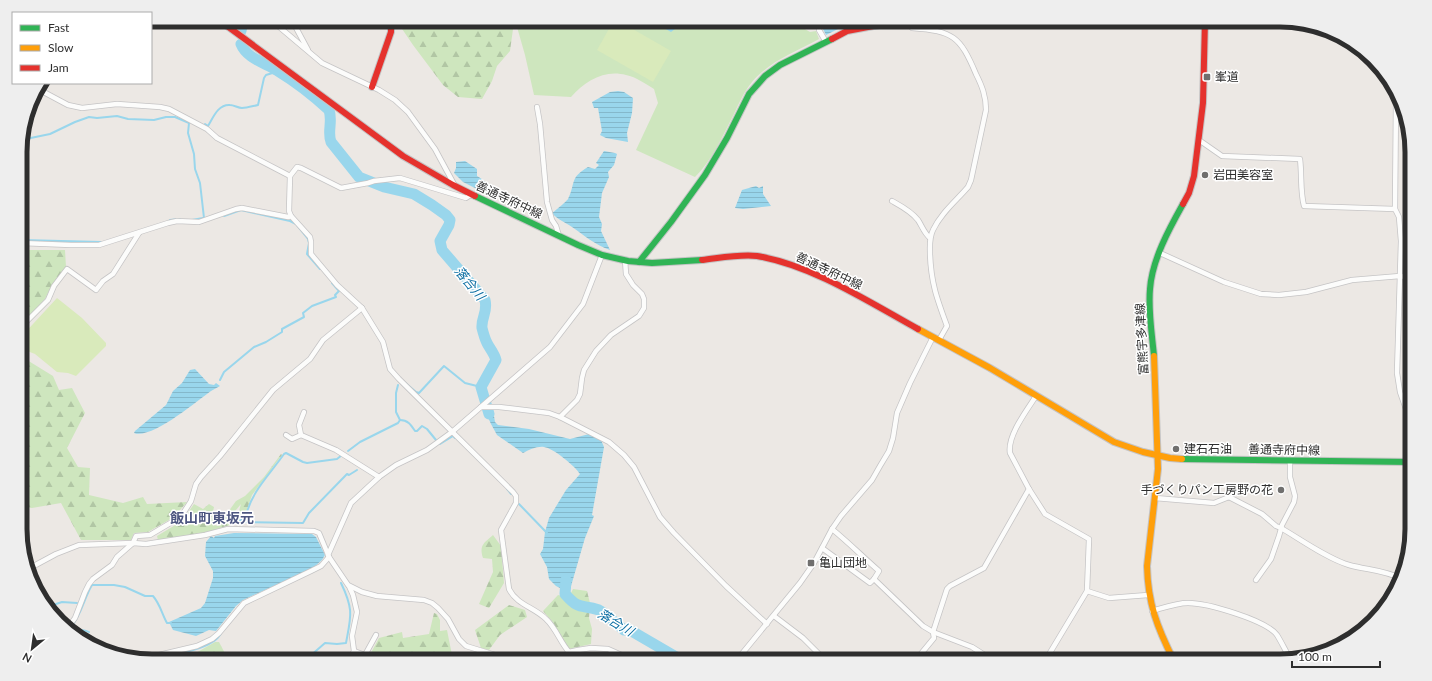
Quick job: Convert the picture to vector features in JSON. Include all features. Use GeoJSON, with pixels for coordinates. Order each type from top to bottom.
{"type":"FeatureCollection","features":[{"type":"Feature","properties":{"kind":"main road","name":"善通寺府中線"},"geometry":{"type":"LineString","coordinates":[[228,27],[403,156],[453,187],[472,194],[592,252],[638,262],[681,262],[737,256],[756,256],[768,258],[806,270],[990,368],[1114,442],[1157,456],[1194,460],[1405,462]]}},
{"type":"Feature","properties":{"kind":"main road"},"geometry":{"type":"LineString","coordinates":[[372,87],[391,32],[391,27]]}},
{"type":"Feature","properties":{"kind":"main road"},"geometry":{"type":"LineString","coordinates":[[638,262],[671,222],[705,175],[734,125],[749,94],[759,81],[780,65],[847,31],[864,27]]}},
{"type":"Feature","properties":{"kind":"main road","name":"富熊宇多津線"},"geometry":{"type":"LineString","coordinates":[[1170,654],[1156,625],[1148,595],[1147,566],[1158,469],[1150,288],[1155,266],[1168,231],[1184,205],[1192,185],[1203,103],[1205,27]]}},
{"type":"Feature","properties":{"kind":"street"},"geometry":{"type":"LineString","coordinates":[[279,27],[322,63],[395,100],[408,112],[435,149],[453,187]]}},
{"type":"Feature","properties":{"kind":"street"},"geometry":{"type":"LineString","coordinates":[[296,27],[310,53]]}},
{"type":"Feature","properties":{"kind":"street"},"geometry":{"type":"LineString","coordinates":[[819,27],[819,30],[826,42]]}},
{"type":"Feature","properties":{"kind":"street"},"geometry":{"type":"LineString","coordinates":[[742,654],[774,616],[814,563],[832,529],[841,516],[872,480],[889,451],[893,438],[897,413],[910,383],[936,338],[947,326],[934,286],[931,268],[930,238],[940,219],[968,187],[971,180],[986,110],[986,101],[985,93],[968,54],[962,45],[942,31],[912,27]]}},
{"type":"Feature","properties":{"kind":"street"},"geometry":{"type":"LineString","coordinates":[[43,92],[68,105],[82,108],[117,104],[169,109],[207,129],[217,138],[290,176]]}},
{"type":"Feature","properties":{"kind":"street"},"geometry":{"type":"LineString","coordinates":[[1396,106],[1395,209],[1399,217],[1401,241],[1397,373],[1400,392],[1405,406]]}},
{"type":"Feature","properties":{"kind":"street"},"geometry":{"type":"LineString","coordinates":[[537,107],[544,160],[547,202],[552,220],[556,226],[559,236]]}},
{"type":"Feature","properties":{"kind":"street"},"geometry":{"type":"LineString","coordinates":[[1199,140],[1222,156],[1300,159],[1302,173],[1302,201],[1304,206],[1395,209]]}},
{"type":"Feature","properties":{"kind":"street"},"geometry":{"type":"LineString","coordinates":[[472,194],[466,198],[400,178],[374,181],[341,188],[297,167],[290,176],[289,211],[291,216],[310,237],[311,254],[337,285],[362,308],[383,342],[390,369],[398,379],[516,496],[516,503],[501,530],[509,589],[513,596],[522,604],[538,612],[546,619],[563,646],[569,652]]}},
{"type":"Feature","properties":{"kind":"street"},"geometry":{"type":"LineString","coordinates":[[892,201],[911,213],[917,219],[926,235],[930,238]]}},
{"type":"Feature","properties":{"kind":"street"},"geometry":{"type":"LineString","coordinates":[[27,243],[71,246],[99,245],[177,221],[199,222],[242,208],[288,217],[291,216]]}},
{"type":"Feature","properties":{"kind":"street"},"geometry":{"type":"LineString","coordinates":[[27,321],[48,300],[54,286],[67,269],[96,290],[103,281],[113,274],[139,233]]}},
{"type":"Feature","properties":{"kind":"street"},"geometry":{"type":"LineString","coordinates":[[1160,253],[1224,282],[1261,294],[1279,295],[1306,292],[1352,280],[1405,277]]}},
{"type":"Feature","properties":{"kind":"street"},"geometry":{"type":"LineString","coordinates":[[163,654],[204,643],[218,633],[244,604],[321,566],[329,556],[351,503],[379,477],[396,465],[427,450],[452,432],[550,347],[583,304],[602,255]]}},
{"type":"Feature","properties":{"kind":"street"},"geometry":{"type":"LineString","coordinates":[[560,417],[577,400],[580,394],[584,370],[596,351],[611,335],[639,316],[644,308],[644,299],[642,294],[633,285],[626,274],[625,260]]}},
{"type":"Feature","properties":{"kind":"street"},"geometry":{"type":"LineString","coordinates":[[71,623],[75,618],[89,584],[112,565],[117,557],[133,543],[136,536],[150,535],[177,519],[184,512],[191,501],[198,480],[220,456],[273,390],[310,359],[322,340],[362,308]]}},
{"type":"Feature","properties":{"kind":"street"},"geometry":{"type":"LineString","coordinates":[[1036,396],[1019,423],[1009,447],[1029,489],[1045,514],[1088,539],[1086,591],[1050,654]]}},
{"type":"Feature","properties":{"kind":"street"},"geometry":{"type":"LineString","coordinates":[[483,406],[535,411],[560,417],[609,442],[624,455],[634,467],[660,517],[726,586],[767,624]]}},
{"type":"Feature","properties":{"kind":"street"},"geometry":{"type":"LineString","coordinates":[[301,435],[299,425],[304,412]]}},
{"type":"Feature","properties":{"kind":"street"},"geometry":{"type":"LineString","coordinates":[[286,435],[292,439],[301,435],[336,450],[379,477]]}},
{"type":"Feature","properties":{"kind":"street"},"geometry":{"type":"LineString","coordinates":[[1256,580],[1271,559],[1281,528],[1294,502],[1290,477],[1290,461]]}},
{"type":"Feature","properties":{"kind":"street"},"geometry":{"type":"LineString","coordinates":[[921,654],[934,638],[933,632],[947,589],[984,568],[1029,489]]}},
{"type":"Feature","properties":{"kind":"street"},"geometry":{"type":"LineString","coordinates":[[1155,498],[1214,503],[1229,497],[1262,514],[1276,526],[1332,558],[1348,565],[1380,571],[1395,577]]}},
{"type":"Feature","properties":{"kind":"street"},"geometry":{"type":"LineString","coordinates":[[33,566],[56,554],[79,545],[146,544],[205,535],[228,529],[314,531],[319,533],[329,556],[354,595],[357,612],[352,636],[354,651],[352,654]]}},
{"type":"Feature","properties":{"kind":"street"},"geometry":{"type":"LineString","coordinates":[[822,548],[870,583],[879,571],[854,547],[832,529]]}},
{"type":"Feature","properties":{"kind":"street"},"geometry":{"type":"LineString","coordinates":[[874,579],[923,626],[933,632],[972,647],[983,654]]}},
{"type":"Feature","properties":{"kind":"street"},"geometry":{"type":"LineString","coordinates":[[348,585],[362,592],[377,596],[424,600],[432,603],[448,620],[459,639],[466,646],[492,654]]}},
{"type":"Feature","properties":{"kind":"street"},"geometry":{"type":"LineString","coordinates":[[1086,591],[1109,598],[1148,595]]}},
{"type":"Feature","properties":{"kind":"street"},"geometry":{"type":"LineString","coordinates":[[1152,611],[1187,603],[1195,603],[1238,613],[1276,634],[1288,654]]}},
{"type":"Feature","properties":{"kind":"street"},"geometry":{"type":"LineString","coordinates":[[774,616],[802,638],[819,654]]}},
{"type":"Feature","properties":{"kind":"street"},"geometry":{"type":"LineString","coordinates":[[366,654],[376,635]]}},
{"type":"Feature","properties":{"kind":"street"},"geometry":{"type":"LineString","coordinates":[[566,654],[569,652],[591,648],[608,649],[619,654]]}},
{"type":"Feature","properties":{"kind":"street"},"geometry":{"type":"LineString","coordinates":[[354,651],[362,654]]}},
{"type":"Feature","properties":{"kind":"green space"},"geometry":{"type":"Polygon","coordinates":[[[401,27],[511,27],[513,29],[510,51],[497,66],[492,81],[482,99],[458,97],[443,85],[401,27]]]}},
{"type":"Feature","properties":{"kind":"green space"},"geometry":{"type":"Polygon","coordinates":[[[517,27],[803,27],[810,32],[816,31],[819,39],[767,68],[752,82],[712,156],[695,177],[636,150],[658,103],[654,89],[630,76],[611,74],[603,75],[589,81],[571,97],[534,95],[517,27]]]}},
{"type":"Feature","properties":{"kind":"green space"},"geometry":{"type":"Polygon","coordinates":[[[610,27],[629,27],[671,51],[653,82],[597,50],[610,27]]]}},
{"type":"Feature","properties":{"kind":"green space"},"geometry":{"type":"Polygon","coordinates":[[[27,250],[65,250],[66,267],[52,285],[45,299],[27,318],[27,250]]]}},
{"type":"Feature","properties":{"kind":"green space"},"geometry":{"type":"Polygon","coordinates":[[[57,298],[82,318],[106,343],[106,346],[76,376],[68,373],[57,372],[35,354],[27,351],[27,330],[57,298]]]}},
{"type":"Feature","properties":{"kind":"green space"},"geometry":{"type":"Polygon","coordinates":[[[27,360],[53,376],[59,390],[72,388],[85,413],[67,448],[78,467],[90,468],[89,495],[123,503],[143,497],[147,504],[187,502],[174,517],[148,532],[134,533],[131,540],[81,540],[61,503],[27,508],[27,360]]]}},
{"type":"Feature","properties":{"kind":"green space"},"geometry":{"type":"Polygon","coordinates":[[[281,454],[282,455],[252,495],[245,515],[239,521],[237,518],[241,504],[231,516],[232,523],[230,525],[200,534],[158,540],[157,536],[182,521],[194,504],[203,509],[209,504],[214,507],[212,516],[214,525],[218,526],[236,501],[245,496],[264,477],[281,454]]]}},
{"type":"Feature","properties":{"kind":"green space"},"geometry":{"type":"Polygon","coordinates":[[[493,535],[501,546],[504,583],[489,608],[479,604],[493,572],[492,559],[483,558],[482,547],[493,535]]]}},
{"type":"Feature","properties":{"kind":"green space"},"geometry":{"type":"Polygon","coordinates":[[[573,589],[587,591],[590,603],[589,618],[592,629],[591,644],[569,649],[552,621],[543,611],[558,595],[562,596],[571,593],[573,589]]]}},
{"type":"Feature","properties":{"kind":"green space"},"geometry":{"type":"Polygon","coordinates":[[[509,605],[525,610],[527,617],[500,635],[489,650],[481,648],[475,630],[509,605]]]}},
{"type":"Feature","properties":{"kind":"green space"},"geometry":{"type":"Polygon","coordinates":[[[434,613],[437,614],[440,620],[440,631],[447,630],[452,654],[370,654],[379,638],[402,632],[403,638],[429,634],[434,613]]]}},
{"type":"Feature","properties":{"kind":"green space"},"geometry":{"type":"Polygon","coordinates":[[[215,642],[219,642],[225,654],[194,654],[215,642]]]}},
{"type":"Feature","properties":{"kind":"water"},"geometry":{"type":"Polygon","coordinates":[[[662,27],[676,27],[671,32],[662,27]]]}},
{"type":"Feature","properties":{"kind":"water"},"geometry":{"type":"Polygon","coordinates":[[[823,27],[842,27],[826,35],[823,27]]]}},
{"type":"Feature","properties":{"kind":"water"},"geometry":{"type":"Polygon","coordinates":[[[610,92],[624,92],[633,98],[632,113],[627,133],[628,142],[606,138],[600,135],[602,131],[598,108],[594,108],[592,102],[610,92]]]}},
{"type":"Feature","properties":{"kind":"water"},"geometry":{"type":"Polygon","coordinates":[[[604,151],[617,154],[614,165],[608,172],[609,177],[602,193],[599,217],[602,224],[601,231],[610,250],[590,240],[552,213],[568,199],[575,178],[578,174],[588,167],[595,169],[599,165],[596,163],[604,151]]]}},
{"type":"Feature","properties":{"kind":"water"},"geometry":{"type":"Polygon","coordinates":[[[465,161],[477,169],[477,176],[485,182],[489,191],[495,198],[463,182],[454,173],[456,162],[465,161]]]}},
{"type":"Feature","properties":{"kind":"water"},"geometry":{"type":"Polygon","coordinates":[[[756,186],[759,188],[763,186],[763,194],[771,206],[743,209],[735,208],[742,190],[756,186]]]}},
{"type":"Feature","properties":{"kind":"water"},"geometry":{"type":"Polygon","coordinates":[[[195,369],[209,384],[214,385],[216,383],[220,386],[185,411],[162,425],[142,434],[134,433],[166,405],[173,391],[182,383],[190,370],[195,369]]]}},
{"type":"Feature","properties":{"kind":"water"},"geometry":{"type":"Polygon","coordinates":[[[493,410],[495,422],[498,425],[529,429],[570,439],[589,434],[601,440],[604,447],[592,515],[594,516],[585,538],[569,593],[564,594],[562,589],[556,586],[549,579],[547,567],[540,554],[543,549],[545,532],[549,518],[566,490],[580,474],[564,458],[548,448],[533,448],[523,453],[497,435],[485,411],[493,410]]]}},
{"type":"Feature","properties":{"kind":"water"},"geometry":{"type":"Polygon","coordinates":[[[234,533],[312,534],[316,537],[325,555],[313,568],[243,600],[236,606],[216,631],[209,630],[196,636],[173,630],[169,622],[201,608],[205,603],[213,578],[213,571],[205,556],[206,542],[211,536],[214,538],[215,536],[234,533]]]}},
{"type":"Feature","properties":{"kind":"waterway","name":"落合川"},"geometry":{"type":"LineString","coordinates":[[241,31],[242,27]]}},
{"type":"Feature","properties":{"kind":"waterway","name":"落合川"},"geometry":{"type":"LineString","coordinates":[[241,44],[252,57],[291,80],[311,94],[329,110],[331,142],[359,177],[384,187],[414,194],[446,215],[450,220],[449,225],[440,241],[442,250],[485,300],[486,304],[482,328],[486,341],[496,360],[481,387],[489,414]]}},
{"type":"Feature","properties":{"kind":"waterway"},"geometry":{"type":"LineString","coordinates":[[205,124],[208,126],[216,112],[226,105],[232,105],[239,108],[258,105],[264,78],[266,75],[279,71]]}},
{"type":"Feature","properties":{"kind":"waterway"},"geometry":{"type":"LineString","coordinates":[[28,139],[50,134],[89,117],[97,118],[117,116],[128,119],[154,120],[166,117],[175,117],[189,123],[188,133],[194,154],[195,169],[200,183],[204,218]]}},
{"type":"Feature","properties":{"kind":"waterway"},"geometry":{"type":"LineString","coordinates":[[224,216],[241,210],[290,221],[296,224],[308,239],[309,243],[307,254],[320,269]]}},
{"type":"Feature","properties":{"kind":"waterway"},"geometry":{"type":"LineString","coordinates":[[192,220],[203,218]]}},
{"type":"Feature","properties":{"kind":"waterway"},"geometry":{"type":"LineString","coordinates":[[170,220],[180,219]]}},
{"type":"Feature","properties":{"kind":"waterway"},"geometry":{"type":"LineString","coordinates":[[27,240],[101,242]]}},
{"type":"Feature","properties":{"kind":"waterway"},"geometry":{"type":"LineString","coordinates":[[220,380],[224,372],[254,347],[266,342],[282,332],[282,329],[304,317],[303,313],[312,306],[336,297],[335,295],[339,291],[332,283]]}},
{"type":"Feature","properties":{"kind":"waterway"},"geometry":{"type":"LineString","coordinates":[[403,381],[419,393],[444,366],[465,383],[481,387]]}},
{"type":"Feature","properties":{"kind":"waterway"},"geometry":{"type":"LineString","coordinates":[[348,451],[360,442],[398,423],[400,420],[396,412],[396,393],[398,385]]}},
{"type":"Feature","properties":{"kind":"waterway"},"geometry":{"type":"LineString","coordinates":[[400,420],[407,422],[415,431],[422,426],[427,429],[436,440]]}},
{"type":"Feature","properties":{"kind":"waterway"},"geometry":{"type":"LineString","coordinates":[[440,444],[453,436],[455,438]]}},
{"type":"Feature","properties":{"kind":"waterway"},"geometry":{"type":"LineString","coordinates":[[240,521],[246,516],[252,499],[284,454],[286,453],[307,463],[337,459],[342,455]]}},
{"type":"Feature","properties":{"kind":"waterway"},"geometry":{"type":"LineString","coordinates":[[244,522],[303,523],[309,513],[347,474],[349,475],[357,470]]}},
{"type":"Feature","properties":{"kind":"waterway"},"geometry":{"type":"LineString","coordinates":[[507,489],[511,494]]}},
{"type":"Feature","properties":{"kind":"waterway"},"geometry":{"type":"LineString","coordinates":[[519,504],[547,533]]}},
{"type":"Feature","properties":{"kind":"waterway","name":"落合川"},"geometry":{"type":"LineString","coordinates":[[566,580],[565,594],[574,603],[599,610],[624,630],[628,629],[671,654]]}},
{"type":"Feature","properties":{"kind":"waterway"},"geometry":{"type":"LineString","coordinates":[[312,654],[325,643],[346,643],[350,619],[350,607],[341,583]]}},
{"type":"Feature","properties":{"kind":"waterway"},"geometry":{"type":"LineString","coordinates":[[73,625],[78,617],[92,585],[114,585],[125,587],[145,596],[153,596],[167,623],[171,623]]}},
{"type":"Feature","properties":{"kind":"waterway"},"geometry":{"type":"LineString","coordinates":[[53,605],[62,602],[77,603]]}},
{"type":"Feature","properties":{"kind":"waterway"},"geometry":{"type":"LineString","coordinates":[[78,630],[89,632]]}},
{"type":"Feature","properties":{"kind":"waterway"},"geometry":{"type":"LineString","coordinates":[[177,654],[192,651],[207,645],[218,638],[221,633]]}},
{"type":"Feature","properties":{"kind":"traffic: fast"},"geometry":{"type":"LineString","coordinates":[[639,262],[671,222],[705,175],[727,138],[749,94],[765,76],[780,65],[832,39]]}},
{"type":"Feature","properties":{"kind":"traffic: fast"},"geometry":{"type":"LineString","coordinates":[[475,196],[602,255],[628,261],[652,263],[702,260]]}},
{"type":"Feature","properties":{"kind":"traffic: fast"},"geometry":{"type":"LineString","coordinates":[[1154,356],[1150,322],[1151,278],[1162,245],[1183,204]]}},
{"type":"Feature","properties":{"kind":"traffic: fast"},"geometry":{"type":"LineString","coordinates":[[1182,459],[1405,462]]}},
{"type":"Feature","properties":{"kind":"traffic: slow"},"geometry":{"type":"LineString","coordinates":[[918,329],[990,368],[1114,442],[1143,452],[1182,459]]}},
{"type":"Feature","properties":{"kind":"traffic: slow"},"geometry":{"type":"LineString","coordinates":[[1154,356],[1158,469],[1147,566],[1149,592],[1154,615],[1171,654]]}},
{"type":"Feature","properties":{"kind":"traffic: jam"},"geometry":{"type":"LineString","coordinates":[[228,27],[403,156],[475,196]]}},
{"type":"Feature","properties":{"kind":"traffic: jam"},"geometry":{"type":"LineString","coordinates":[[372,87],[391,32],[391,27]]}},
{"type":"Feature","properties":{"kind":"traffic: jam"},"geometry":{"type":"LineString","coordinates":[[832,39],[847,31],[868,27]]}},
{"type":"Feature","properties":{"kind":"traffic: jam"},"geometry":{"type":"LineString","coordinates":[[1183,204],[1189,193],[1194,176],[1203,103],[1205,27]]}},
{"type":"Feature","properties":{"kind":"traffic: jam"},"geometry":{"type":"LineString","coordinates":[[702,260],[730,256],[757,256],[798,267],[860,296],[918,329]]}},
{"type":"Feature","properties":{"kind":"place","name":"峯道"},"geometry":{"type":"Point","coordinates":[1207,77]}},
{"type":"Feature","properties":{"kind":"place","name":"岩田美容室"},"geometry":{"type":"Point","coordinates":[1205,175]}},
{"type":"Feature","properties":{"kind":"place","name":"建石石油"},"geometry":{"type":"Point","coordinates":[1176,449]}},
{"type":"Feature","properties":{"kind":"place","name":"手づくりパン工房野の花"},"geometry":{"type":"Point","coordinates":[1281,490]}},
{"type":"Feature","properties":{"kind":"place","name":"亀山団地"},"geometry":{"type":"Point","coordinates":[811,563]}},
{"type":"Feature","properties":{"kind":"district","name":"飯山町東坂元"},"geometry":{"type":"Point","coordinates":[212,518]}}]}
